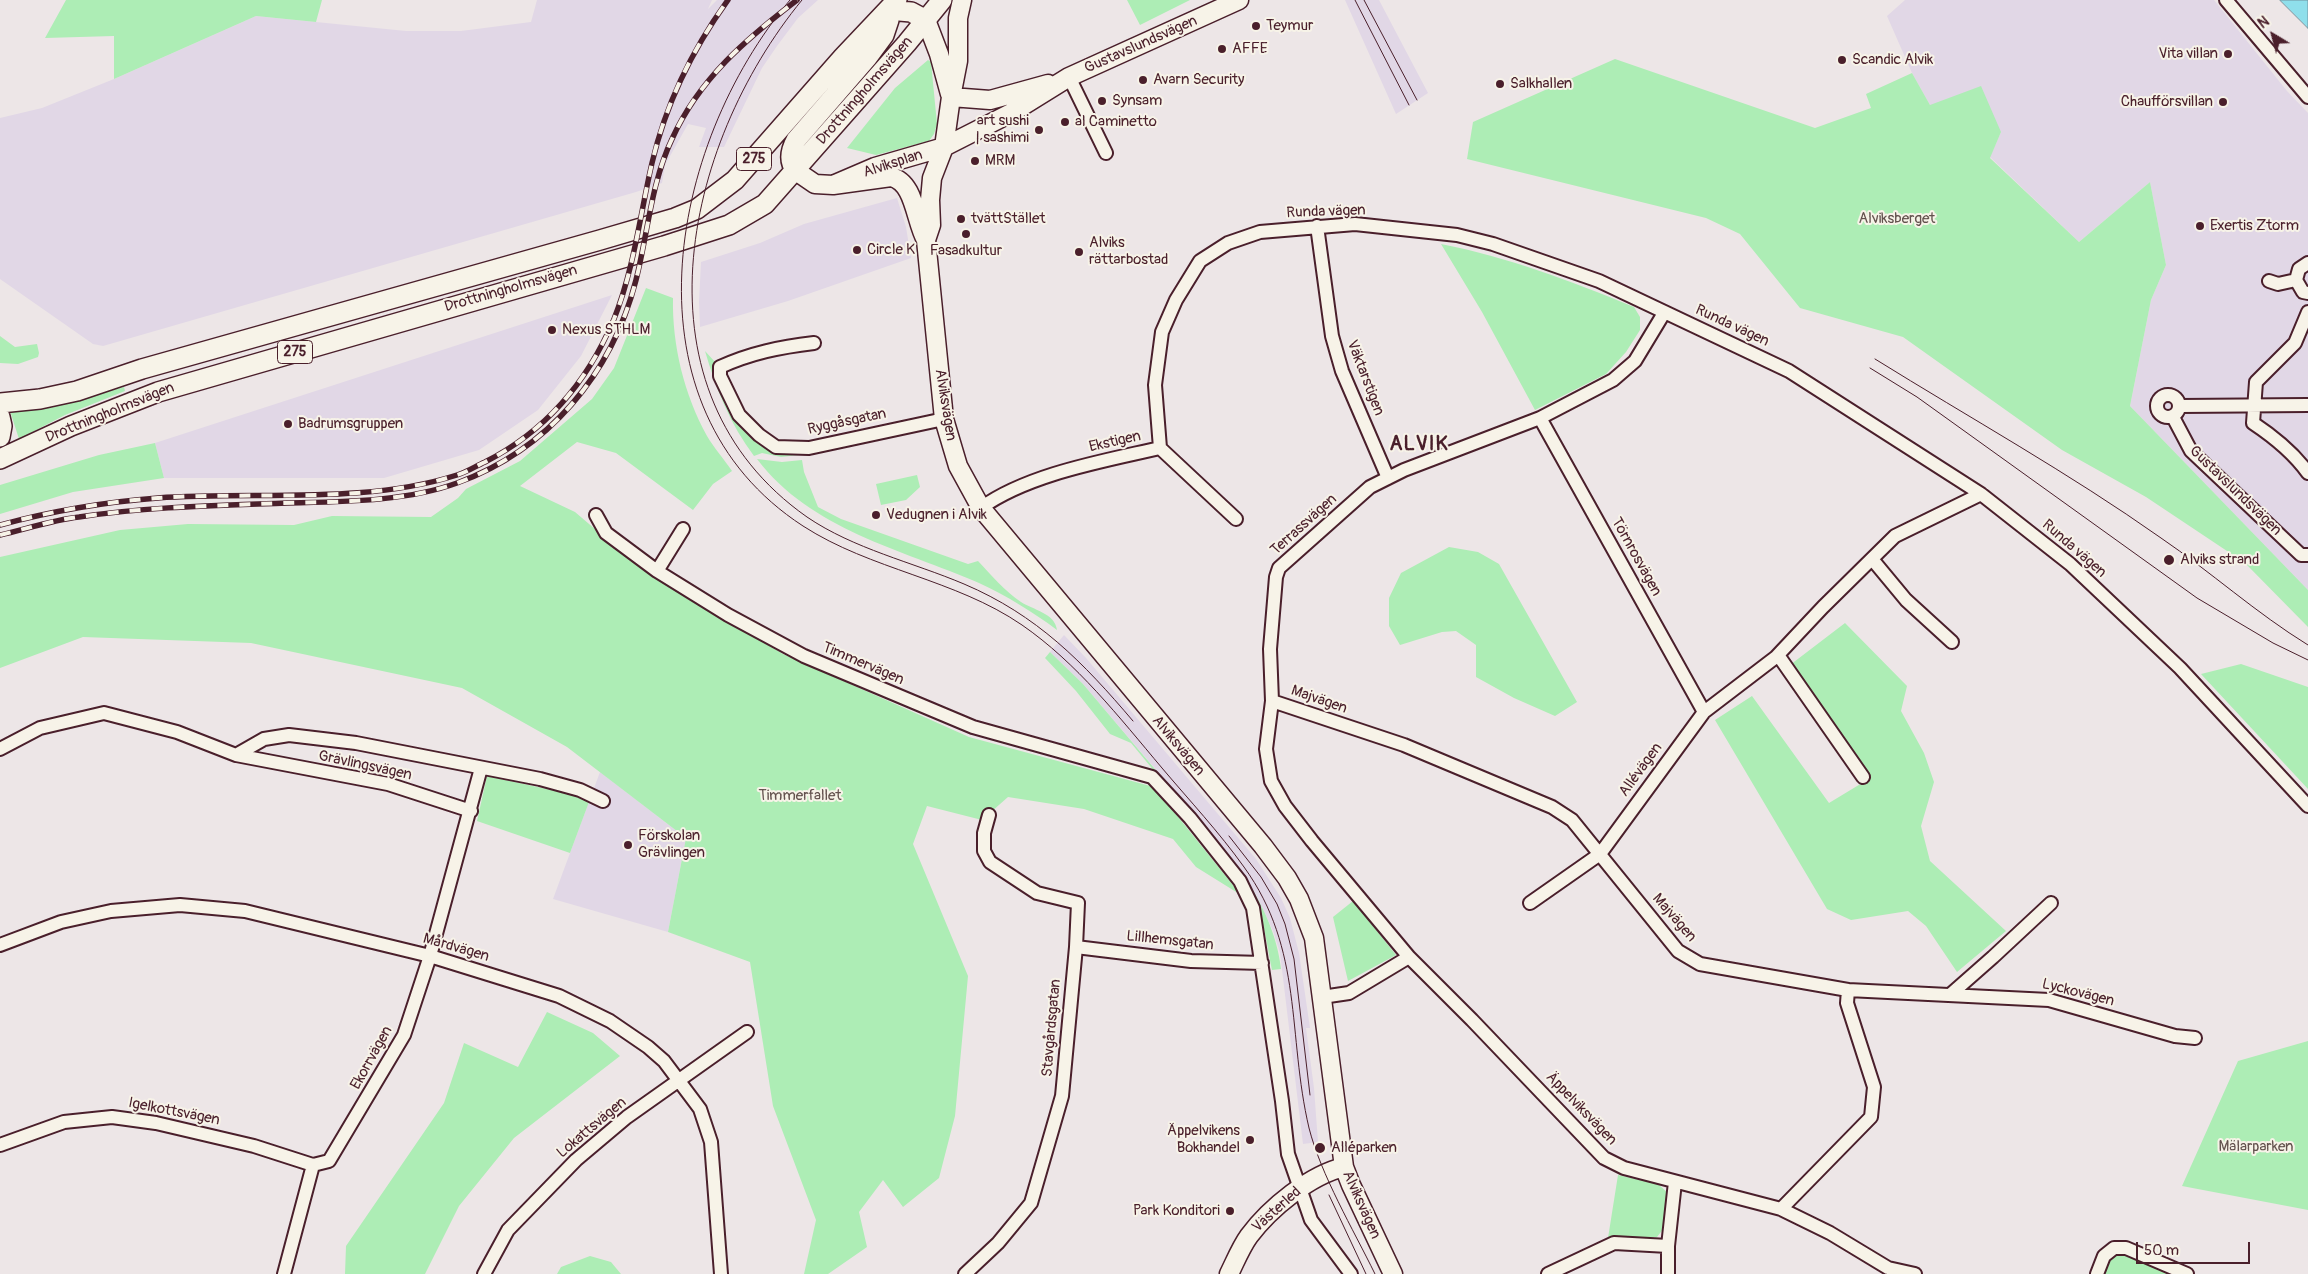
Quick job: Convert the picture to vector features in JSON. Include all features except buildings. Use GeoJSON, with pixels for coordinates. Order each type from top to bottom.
{"type":"FeatureCollection","features":[{"type":"Feature","properties":{"kind":"main road","name":"Drottningholmsvägen"},"geometry":{"type":"LineString","coordinates":[[0,459],[71,426],[158,392],[664,246],[729,225],[765,204],[796,171],[942,0]]}},
{"type":"Feature","properties":{"kind":"main road","name":"Drottningholmsvägen"},"geometry":{"type":"LineString","coordinates":[[0,403],[40,399],[78,391],[142,369],[593,242],[675,218],[697,209],[735,180],[843,57],[893,5]]}},
{"type":"Feature","properties":{"kind":"main road"},"geometry":{"type":"LineString","coordinates":[[796,171],[790,160],[790,151],[796,140],[867,58],[884,35],[893,5],[926,20]]}},
{"type":"Feature","properties":{"kind":"main road","name":"Drottningholmsvägen"},"geometry":{"type":"LineString","coordinates":[[0,389],[30,390],[111,372],[142,369]]}},
{"type":"Feature","properties":{"kind":"main road"},"geometry":{"type":"LineString","coordinates":[[0,417],[2,426],[0,438]]}},
{"type":"Feature","properties":{"kind":"street"},"geometry":{"type":"LineString","coordinates":[[944,147],[958,61],[958,18],[962,0]]}},
{"type":"Feature","properties":{"kind":"street","name":"Gustavslundsvägen"},"geometry":{"type":"LineString","coordinates":[[951,97],[990,100],[1064,79],[1239,0]]}},
{"type":"Feature","properties":{"kind":"street"},"geometry":{"type":"LineString","coordinates":[[2226,0],[2308,97]]}},
{"type":"Feature","properties":{"kind":"street"},"geometry":{"type":"LineString","coordinates":[[926,20],[939,54],[951,97]]}},
{"type":"Feature","properties":{"kind":"street","name":"Gustavslundsvägen"},"geometry":{"type":"LineString","coordinates":[[944,147],[1038,98],[1064,79]]}},
{"type":"Feature","properties":{"kind":"street","name":"Gustavslundsvägen"},"geometry":{"type":"LineString","coordinates":[[1064,79],[1106,153]]}},
{"type":"Feature","properties":{"kind":"street","name":"Alviksplan"},"geometry":{"type":"LineString","coordinates":[[833,185],[876,168],[944,147]]}},
{"type":"Feature","properties":{"kind":"street","name":"Alviksvägen"},"geometry":{"type":"LineString","coordinates":[[944,147],[932,178],[930,200],[931,225],[926,240],[944,419],[958,466],[981,508],[1287,878],[1302,905],[1314,938],[1344,1167],[1393,1274]]}},
{"type":"Feature","properties":{"kind":"street"},"geometry":{"type":"LineString","coordinates":[[796,171],[815,184],[833,185]]}},
{"type":"Feature","properties":{"kind":"street","name":"Alviksvägen"},"geometry":{"type":"LineString","coordinates":[[833,185],[879,178],[898,179],[910,194],[919,228],[926,240]]}},
{"type":"Feature","properties":{"kind":"street","name":"Runda vägen"},"geometry":{"type":"LineString","coordinates":[[1160,448],[1155,385],[1162,332],[1176,300],[1200,261],[1228,243],[1260,232],[1355,224],[1457,235],[1553,264],[1599,281],[1789,371],[1981,494],[2070,564],[2180,668],[2308,806]]}},
{"type":"Feature","properties":{"kind":"street","name":"Väktarstigen"},"geometry":{"type":"LineString","coordinates":[[1317,226],[1334,344],[1342,371],[1388,478]]}},
{"type":"Feature","properties":{"kind":"street"},"geometry":{"type":"LineString","coordinates":[[2308,263],[2298,270],[2296,280],[2303,292],[2308,293]]}},
{"type":"Feature","properties":{"kind":"street"},"geometry":{"type":"LineString","coordinates":[[2268,281],[2278,284],[2296,280]]}},
{"type":"Feature","properties":{"kind":"street","name":"Terrassvägen"},"geometry":{"type":"LineString","coordinates":[[1409,958],[1312,841],[1285,806],[1271,781],[1266,749],[1272,701],[1270,649],[1276,577],[1279,568],[1370,488],[1388,478],[1540,418],[1614,380],[1635,361],[1664,313]]}},
{"type":"Feature","properties":{"kind":"street"},"geometry":{"type":"LineString","coordinates":[[2307,317],[2295,343],[2256,382],[2253,423],[2276,438],[2301,463],[2308,473]]}},
{"type":"Feature","properties":{"kind":"street","name":"Ryggåsgatan"},"geometry":{"type":"LineString","coordinates":[[814,343],[763,351],[720,367],[720,376],[739,415],[759,435],[776,447],[810,448],[944,419]]}},
{"type":"Feature","properties":{"kind":"street"},"geometry":{"type":"LineString","coordinates":[[2254,405],[2308,406]]}},
{"type":"Feature","properties":{"kind":"street","name":"Gustavslundsvägen"},"geometry":{"type":"LineString","coordinates":[[2254,405],[2176,411],[2191,451],[2301,555],[2308,555]]}},
{"type":"Feature","properties":{"kind":"street","name":"Törnrosvägen"},"geometry":{"type":"LineString","coordinates":[[1540,418],[1704,712]]}},
{"type":"Feature","properties":{"kind":"street","name":"Ekstigen"},"geometry":{"type":"LineString","coordinates":[[981,508],[997,497],[1062,473],[1160,448],[1236,519]]}},
{"type":"Feature","properties":{"kind":"street","name":"Allévägen"},"geometry":{"type":"LineString","coordinates":[[1530,903],[1600,854],[1704,712],[1778,655],[1895,536],[1981,494]]}},
{"type":"Feature","properties":{"kind":"street","name":"Timmervägen"},"geometry":{"type":"LineString","coordinates":[[596,515],[606,533],[657,571],[728,615],[804,656],[899,697],[991,733],[1152,777],[1190,818],[1240,881],[1253,908],[1262,963]]}},
{"type":"Feature","properties":{"kind":"street"},"geometry":{"type":"LineString","coordinates":[[657,571],[683,529]]}},
{"type":"Feature","properties":{"kind":"street"},"geometry":{"type":"LineString","coordinates":[[1872,558],[1906,600],[1952,642]]}},
{"type":"Feature","properties":{"kind":"street"},"geometry":{"type":"LineString","coordinates":[[1778,655],[1863,777]]}},
{"type":"Feature","properties":{"kind":"street","name":"Majvägen"},"geometry":{"type":"LineString","coordinates":[[1272,701],[1404,746],[1552,807],[1572,820],[1678,951],[1700,964],[1848,990]]}},
{"type":"Feature","properties":{"kind":"street","name":"Grävlingsvägen"},"geometry":{"type":"LineString","coordinates":[[0,749],[40,728],[104,713],[177,732],[236,756],[388,784],[471,811]]}},
{"type":"Feature","properties":{"kind":"street","name":"Grävlingsvägen"},"geometry":{"type":"LineString","coordinates":[[236,756],[264,739],[290,734],[356,743],[481,768],[580,790],[602,801]]}},
{"type":"Feature","properties":{"kind":"street"},"geometry":{"type":"LineString","coordinates":[[471,811],[481,768]]}},
{"type":"Feature","properties":{"kind":"street","name":"Ekorrvägen"},"geometry":{"type":"LineString","coordinates":[[313,1165],[329,1161],[404,1036],[430,956],[448,886],[471,811]]}},
{"type":"Feature","properties":{"kind":"street","name":"Stavgårdsgatan"},"geometry":{"type":"LineString","coordinates":[[965,1274],[998,1242],[1031,1203],[1062,1096],[1076,947],[1078,903],[1037,893],[990,862],[984,851],[984,833],[990,815]]}},
{"type":"Feature","properties":{"kind":"street"},"geometry":{"type":"LineString","coordinates":[[1951,994],[2050,903]]}},
{"type":"Feature","properties":{"kind":"street","name":"Mårdvägen"},"geometry":{"type":"LineString","coordinates":[[0,946],[61,922],[111,910],[180,905],[245,911],[430,956],[559,996],[610,1021],[648,1047],[679,1080],[700,1109],[711,1142],[721,1274]]}},
{"type":"Feature","properties":{"kind":"street","name":"Lillhemsgatan"},"geometry":{"type":"LineString","coordinates":[[1076,947],[1191,961],[1262,963]]}},
{"type":"Feature","properties":{"kind":"street"},"geometry":{"type":"LineString","coordinates":[[1322,997],[1349,993],[1409,958]]}},
{"type":"Feature","properties":{"kind":"street","name":"Äppelviksvägen"},"geometry":{"type":"LineString","coordinates":[[1409,958],[1472,1020],[1604,1158],[1624,1168],[1781,1209],[1830,1233],[1888,1268],[1915,1274]]}},
{"type":"Feature","properties":{"kind":"street"},"geometry":{"type":"LineString","coordinates":[[1262,963],[1288,1154],[1311,1220],[1351,1274]]}},
{"type":"Feature","properties":{"kind":"street"},"geometry":{"type":"LineString","coordinates":[[1781,1209],[1871,1117],[1874,1087],[1847,1003],[1848,990]]}},
{"type":"Feature","properties":{"kind":"street","name":"Lyckovägen"},"geometry":{"type":"LineString","coordinates":[[1848,990],[2049,1000],[2175,1036],[2195,1038]]}},
{"type":"Feature","properties":{"kind":"street","name":"Lokattsvägen"},"geometry":{"type":"LineString","coordinates":[[484,1274],[508,1230],[576,1160],[627,1117],[747,1032]]}},
{"type":"Feature","properties":{"kind":"street","name":"Igelkottsvägen"},"geometry":{"type":"LineString","coordinates":[[0,1145],[64,1122],[112,1117],[156,1123],[254,1146],[313,1165]]}},
{"type":"Feature","properties":{"kind":"street"},"geometry":{"type":"LineString","coordinates":[[284,1274],[313,1165]]}},
{"type":"Feature","properties":{"kind":"street","name":"Västerled"},"geometry":{"type":"LineString","coordinates":[[1229,1274],[1248,1236],[1279,1205],[1322,1174],[1344,1167]]}},
{"type":"Feature","properties":{"kind":"street"},"geometry":{"type":"LineString","coordinates":[[1668,1274],[1668,1246],[1675,1182]]}},
{"type":"Feature","properties":{"kind":"street"},"geometry":{"type":"LineString","coordinates":[[1548,1274],[1614,1243],[1668,1246]]}},
{"type":"Feature","properties":{"kind":"street"},"geometry":{"type":"LineString","coordinates":[[2097,1274],[2104,1256],[2114,1248],[2126,1248],[2187,1274]]}},
{"type":"Feature","properties":{"kind":"shaded area"},"geometry":{"type":"Polygon","coordinates":[[[537,0],[712,0],[708,9],[717,0],[818,0],[798,18],[762,68],[724,147],[699,147],[706,128],[688,124],[665,165],[662,183],[636,192],[103,346],[93,344],[0,279],[0,118],[42,108],[114,79],[256,16],[406,31],[461,31],[531,22],[537,0]]]}},
{"type":"Feature","properties":{"kind":"shaded area"},"geometry":{"type":"Polygon","coordinates":[[[1345,0],[1379,0],[1428,93],[1396,114],[1345,0]]]}},
{"type":"Feature","properties":{"kind":"shaded area"},"geometry":{"type":"Polygon","coordinates":[[[1905,0],[2214,0],[2287,91],[2308,113],[2308,590],[2130,406],[2151,300],[2166,265],[2150,182],[2079,242],[1990,157],[2001,132],[1930,105],[1912,73],[1887,16],[1905,0]]]}},
{"type":"Feature","properties":{"kind":"shaded area"},"geometry":{"type":"Polygon","coordinates":[[[897,198],[906,227],[911,258],[788,301],[700,327],[701,262],[760,243],[804,224],[897,198]]]}},
{"type":"Feature","properties":{"kind":"shaded area"},"geometry":{"type":"Polygon","coordinates":[[[612,295],[581,356],[538,410],[479,450],[384,478],[164,478],[155,443],[612,295]]]}},
{"type":"Feature","properties":{"kind":"shaded area"},"geometry":{"type":"Polygon","coordinates":[[[1064,635],[1086,658],[1256,859],[1281,898],[1290,918],[1299,953],[1310,1028],[1306,1028],[1314,1088],[1318,1142],[1303,1144],[1280,953],[1263,909],[1242,872],[1209,832],[1083,684],[1050,652],[1064,635]]]}},
{"type":"Feature","properties":{"kind":"shaded area","name":"Förskolan Grävlingen"},"geometry":{"type":"Polygon","coordinates":[[[600,772],[686,838],[668,932],[553,899],[600,772]]]}},
{"type":"Feature","properties":{"kind":"green space"},"geometry":{"type":"Polygon","coordinates":[[[66,0],[322,0],[316,22],[256,16],[114,79],[114,36],[45,38],[66,0]]]}},
{"type":"Feature","properties":{"kind":"green space"},"geometry":{"type":"Polygon","coordinates":[[[1127,0],[1190,0],[1140,25],[1127,0]]]}},
{"type":"Feature","properties":{"kind":"green space","name":"Alviksberget"},"geometry":{"type":"Polygon","coordinates":[[[1615,59],[1815,128],[1871,108],[1866,94],[1912,73],[1930,105],[1981,86],[2001,132],[1990,158],[2079,242],[2150,182],[2166,265],[2151,300],[2130,406],[2308,590],[2308,627],[2245,563],[2146,497],[2062,450],[1903,337],[1800,308],[1740,234],[1706,218],[1467,159],[1473,122],[1615,59]]]}},
{"type":"Feature","properties":{"kind":"green space"},"geometry":{"type":"Polygon","coordinates":[[[928,60],[931,62],[937,124],[934,134],[929,141],[876,155],[847,148],[895,88],[928,60]]]}},
{"type":"Feature","properties":{"kind":"green space"},"geometry":{"type":"Polygon","coordinates":[[[1441,244],[1491,256],[1539,271],[1634,307],[1640,317],[1640,330],[1626,352],[1606,374],[1535,410],[1482,312],[1441,244]]]}},
{"type":"Feature","properties":{"kind":"green space","name":"Timmerfallet"},"geometry":{"type":"Polygon","coordinates":[[[646,288],[673,298],[677,351],[686,386],[707,436],[732,471],[713,484],[693,510],[616,453],[577,442],[520,486],[575,512],[656,576],[783,654],[969,737],[1154,787],[1241,895],[1196,867],[1173,839],[1084,809],[1008,797],[982,820],[927,806],[913,844],[968,976],[955,1116],[939,1178],[903,1207],[883,1180],[859,1212],[867,1247],[828,1274],[804,1274],[816,1220],[773,1106],[750,962],[668,932],[686,838],[567,747],[462,688],[251,643],[83,637],[0,668],[0,557],[120,530],[188,524],[294,525],[332,516],[431,517],[458,498],[466,489],[520,461],[592,399],[614,368],[646,288]]]}},
{"type":"Feature","properties":{"kind":"green space"},"geometry":{"type":"Polygon","coordinates":[[[0,336],[15,347],[37,344],[38,357],[18,364],[0,363],[0,336]]]}},
{"type":"Feature","properties":{"kind":"green space"},"geometry":{"type":"Polygon","coordinates":[[[705,351],[715,362],[712,366],[732,416],[749,436],[760,445],[779,455],[807,452],[808,454],[781,457],[762,453],[754,456],[745,444],[725,406],[705,351]]]}},
{"type":"Feature","properties":{"kind":"green space"},"geometry":{"type":"Polygon","coordinates":[[[124,387],[125,391],[65,415],[19,439],[10,411],[59,405],[124,387]]]}},
{"type":"Feature","properties":{"kind":"green space"},"geometry":{"type":"Polygon","coordinates":[[[155,443],[164,478],[73,492],[0,514],[0,485],[99,455],[155,443]]]}},
{"type":"Feature","properties":{"kind":"green space"},"geometry":{"type":"Polygon","coordinates":[[[757,459],[782,462],[802,460],[804,472],[818,507],[841,519],[968,564],[978,561],[1015,598],[1048,616],[1055,624],[1057,630],[1020,605],[979,583],[889,548],[830,520],[804,504],[779,483],[757,459]]]}},
{"type":"Feature","properties":{"kind":"green space"},"geometry":{"type":"Polygon","coordinates":[[[917,475],[920,487],[906,500],[881,505],[876,484],[917,475]]]}},
{"type":"Feature","properties":{"kind":"green space"},"geometry":{"type":"Polygon","coordinates":[[[1449,547],[1478,552],[1499,564],[1577,702],[1555,716],[1514,698],[1476,677],[1476,645],[1456,631],[1442,632],[1400,645],[1389,626],[1389,598],[1401,573],[1449,547]]]}},
{"type":"Feature","properties":{"kind":"green space"},"geometry":{"type":"Polygon","coordinates":[[[1845,623],[1907,686],[1901,711],[1924,753],[1934,782],[1921,826],[1930,861],[2006,931],[1957,972],[1926,926],[1908,911],[1851,920],[1827,909],[1715,720],[1752,696],[1829,803],[1867,780],[1790,665],[1845,623]]]}},
{"type":"Feature","properties":{"kind":"green space"},"geometry":{"type":"Polygon","coordinates":[[[1050,652],[1083,684],[1242,872],[1256,895],[1272,930],[1281,969],[1272,970],[1257,903],[1247,883],[1131,743],[1110,734],[1076,691],[1045,658],[1050,652]]]}},
{"type":"Feature","properties":{"kind":"green space"},"geometry":{"type":"Polygon","coordinates":[[[2241,664],[2308,687],[2308,789],[2201,674],[2241,664]]]}},
{"type":"Feature","properties":{"kind":"green space"},"geometry":{"type":"Polygon","coordinates":[[[487,776],[579,796],[589,802],[570,853],[477,821],[487,776]]]}},
{"type":"Feature","properties":{"kind":"green space"},"geometry":{"type":"Polygon","coordinates":[[[1353,901],[1396,955],[1348,981],[1333,917],[1353,901]]]}},
{"type":"Feature","properties":{"kind":"green space"},"geometry":{"type":"Polygon","coordinates":[[[547,1012],[593,1033],[620,1056],[514,1138],[459,1206],[425,1274],[345,1274],[346,1246],[444,1103],[464,1043],[518,1067],[547,1012]]]}},
{"type":"Feature","properties":{"kind":"green space","name":"Mälarparken"},"geometry":{"type":"Polygon","coordinates":[[[2308,1041],[2308,1210],[2182,1186],[2238,1061],[2308,1041]]]}},
{"type":"Feature","properties":{"kind":"green space"},"geometry":{"type":"Polygon","coordinates":[[[1618,1175],[1658,1184],[1669,1194],[1664,1228],[1657,1237],[1608,1238],[1618,1175]]]}},
{"type":"Feature","properties":{"kind":"green space"},"geometry":{"type":"Polygon","coordinates":[[[2119,1253],[2171,1274],[2100,1274],[2111,1255],[2119,1253]]]}},
{"type":"Feature","properties":{"kind":"green space"},"geometry":{"type":"Polygon","coordinates":[[[590,1256],[611,1262],[621,1274],[557,1274],[561,1267],[590,1256]]]}},
{"type":"Feature","properties":{"kind":"water"},"geometry":{"type":"Polygon","coordinates":[[[2280,0],[2308,0],[2308,28],[2280,0]]]}},
{"type":"Feature","properties":{"kind":"tram line"},"geometry":{"type":"LineString","coordinates":[[790,0],[748,60],[714,127],[692,199],[682,273],[686,346],[706,414],[745,475],[803,526],[856,554],[969,596],[996,609],[1042,640],[1079,673],[1113,710],[1234,854],[1263,898],[1276,930],[1285,961],[1291,993],[1302,1093],[1314,1146],[1329,1183],[1375,1274]]}},
{"type":"Feature","properties":{"kind":"tram line"},"geometry":{"type":"LineString","coordinates":[[802,0],[760,59],[727,125],[704,195],[693,266],[696,337],[714,404],[751,465],[807,517],[844,538],[964,584],[1014,610],[1036,625],[1077,660],[1133,721]]}},
{"type":"Feature","properties":{"kind":"tram line"},"geometry":{"type":"LineString","coordinates":[[1355,0],[1409,105]]}},
{"type":"Feature","properties":{"kind":"tram line"},"geometry":{"type":"LineString","coordinates":[[1364,0],[1417,100]]}},
{"type":"Feature","properties":{"kind":"tram line"},"geometry":{"type":"LineString","coordinates":[[1875,359],[2055,468],[2126,514],[2180,551],[2270,620],[2308,645]]}},
{"type":"Feature","properties":{"kind":"tram line"},"geometry":{"type":"LineString","coordinates":[[1870,368],[1917,397],[2197,598],[2273,643],[2308,660]]}},
{"type":"Feature","properties":{"kind":"tram line"},"geometry":{"type":"LineString","coordinates":[[1229,836],[1261,877],[1277,904],[1285,924],[1294,959],[1310,1095]]}},
{"type":"Feature","properties":{"kind":"tram line"},"geometry":{"type":"LineString","coordinates":[[1329,1195],[1366,1274]]}},
{"type":"Feature","properties":{"kind":"railway"},"geometry":{"type":"LineString","coordinates":[[0,525],[78,508],[158,498],[347,494],[421,484],[464,472],[485,462],[527,435],[563,402],[578,383],[603,342],[614,319],[627,281],[652,163],[665,119],[692,58],[728,0]]}},
{"type":"Feature","properties":{"kind":"railway"},"geometry":{"type":"LineString","coordinates":[[0,535],[59,520],[123,511],[359,501],[409,495],[457,483],[490,469],[520,451],[547,429],[572,404],[593,377],[611,347],[625,314],[636,280],[659,173],[683,117],[710,79],[742,45],[797,0]]}},
{"type":"Feature","properties":{"kind":"place","name":"Teymur"},"geometry":{"type":"Point","coordinates":[1256,26]}},
{"type":"Feature","properties":{"kind":"place","name":"AFFE"},"geometry":{"type":"Point","coordinates":[1222,49]}},
{"type":"Feature","properties":{"kind":"place","name":"Vita villan"},"geometry":{"type":"Point","coordinates":[2228,54]}},
{"type":"Feature","properties":{"kind":"place","name":"Scandic Alvik"},"geometry":{"type":"Point","coordinates":[1842,60]}},
{"type":"Feature","properties":{"kind":"place","name":"Avarn Security"},"geometry":{"type":"Point","coordinates":[1143,80]}},
{"type":"Feature","properties":{"kind":"place","name":"Salkhallen"},"geometry":{"type":"Point","coordinates":[1500,84]}},
{"type":"Feature","properties":{"kind":"place","name":"Synsam"},"geometry":{"type":"Point","coordinates":[1102,101]}},
{"type":"Feature","properties":{"kind":"place","name":"Chaufförsvillan"},"geometry":{"type":"Point","coordinates":[2223,102]}},
{"type":"Feature","properties":{"kind":"place","name":"al Caminetto"},"geometry":{"type":"Point","coordinates":[1065,122]}},
{"type":"Feature","properties":{"kind":"place","name":"art sushi | sashimi"},"geometry":{"type":"Point","coordinates":[1039,130]}},
{"type":"Feature","properties":{"kind":"place","name":"MRM"},"geometry":{"type":"Point","coordinates":[975,161]}},
{"type":"Feature","properties":{"kind":"place","name":"tvättStället"},"geometry":{"type":"Point","coordinates":[961,219]}},
{"type":"Feature","properties":{"kind":"place","name":"Exertis Ztorm"},"geometry":{"type":"Point","coordinates":[2200,226]}},
{"type":"Feature","properties":{"kind":"place","name":"Fasadkultur"},"geometry":{"type":"Point","coordinates":[966,234]}},
{"type":"Feature","properties":{"kind":"place","name":"Circle K"},"geometry":{"type":"Point","coordinates":[857,250]}},
{"type":"Feature","properties":{"kind":"place","name":"Alviks rättarbostad"},"geometry":{"type":"Point","coordinates":[1079,252]}},
{"type":"Feature","properties":{"kind":"place","name":"Nexus STHLM"},"geometry":{"type":"Point","coordinates":[552,330]}},
{"type":"Feature","properties":{"kind":"place","name":"Badrumsgruppen"},"geometry":{"type":"Point","coordinates":[288,424]}},
{"type":"Feature","properties":{"kind":"place","name":"Vedugnen i Alvik"},"geometry":{"type":"Point","coordinates":[876,515]}},
{"type":"Feature","properties":{"kind":"place","name":"Alviks strand"},"geometry":{"type":"Point","coordinates":[2169,560]}},
{"type":"Feature","properties":{"kind":"place","name":"Förskolan Grävlingen"},"geometry":{"type":"Point","coordinates":[628,845]}},
{"type":"Feature","properties":{"kind":"place","name":"Äppelvikens Bokhandel"},"geometry":{"type":"Point","coordinates":[1250,1140]}},
{"type":"Feature","properties":{"kind":"place","name":"Alléparken"},"geometry":{"type":"Point","coordinates":[1320,1148]}},
{"type":"Feature","properties":{"kind":"place","name":"Park Konditori"},"geometry":{"type":"Point","coordinates":[1230,1211]}},
{"type":"Feature","properties":{"kind":"district","name":"ALVIK"},"geometry":{"type":"Point","coordinates":[1419,445]}}]}
